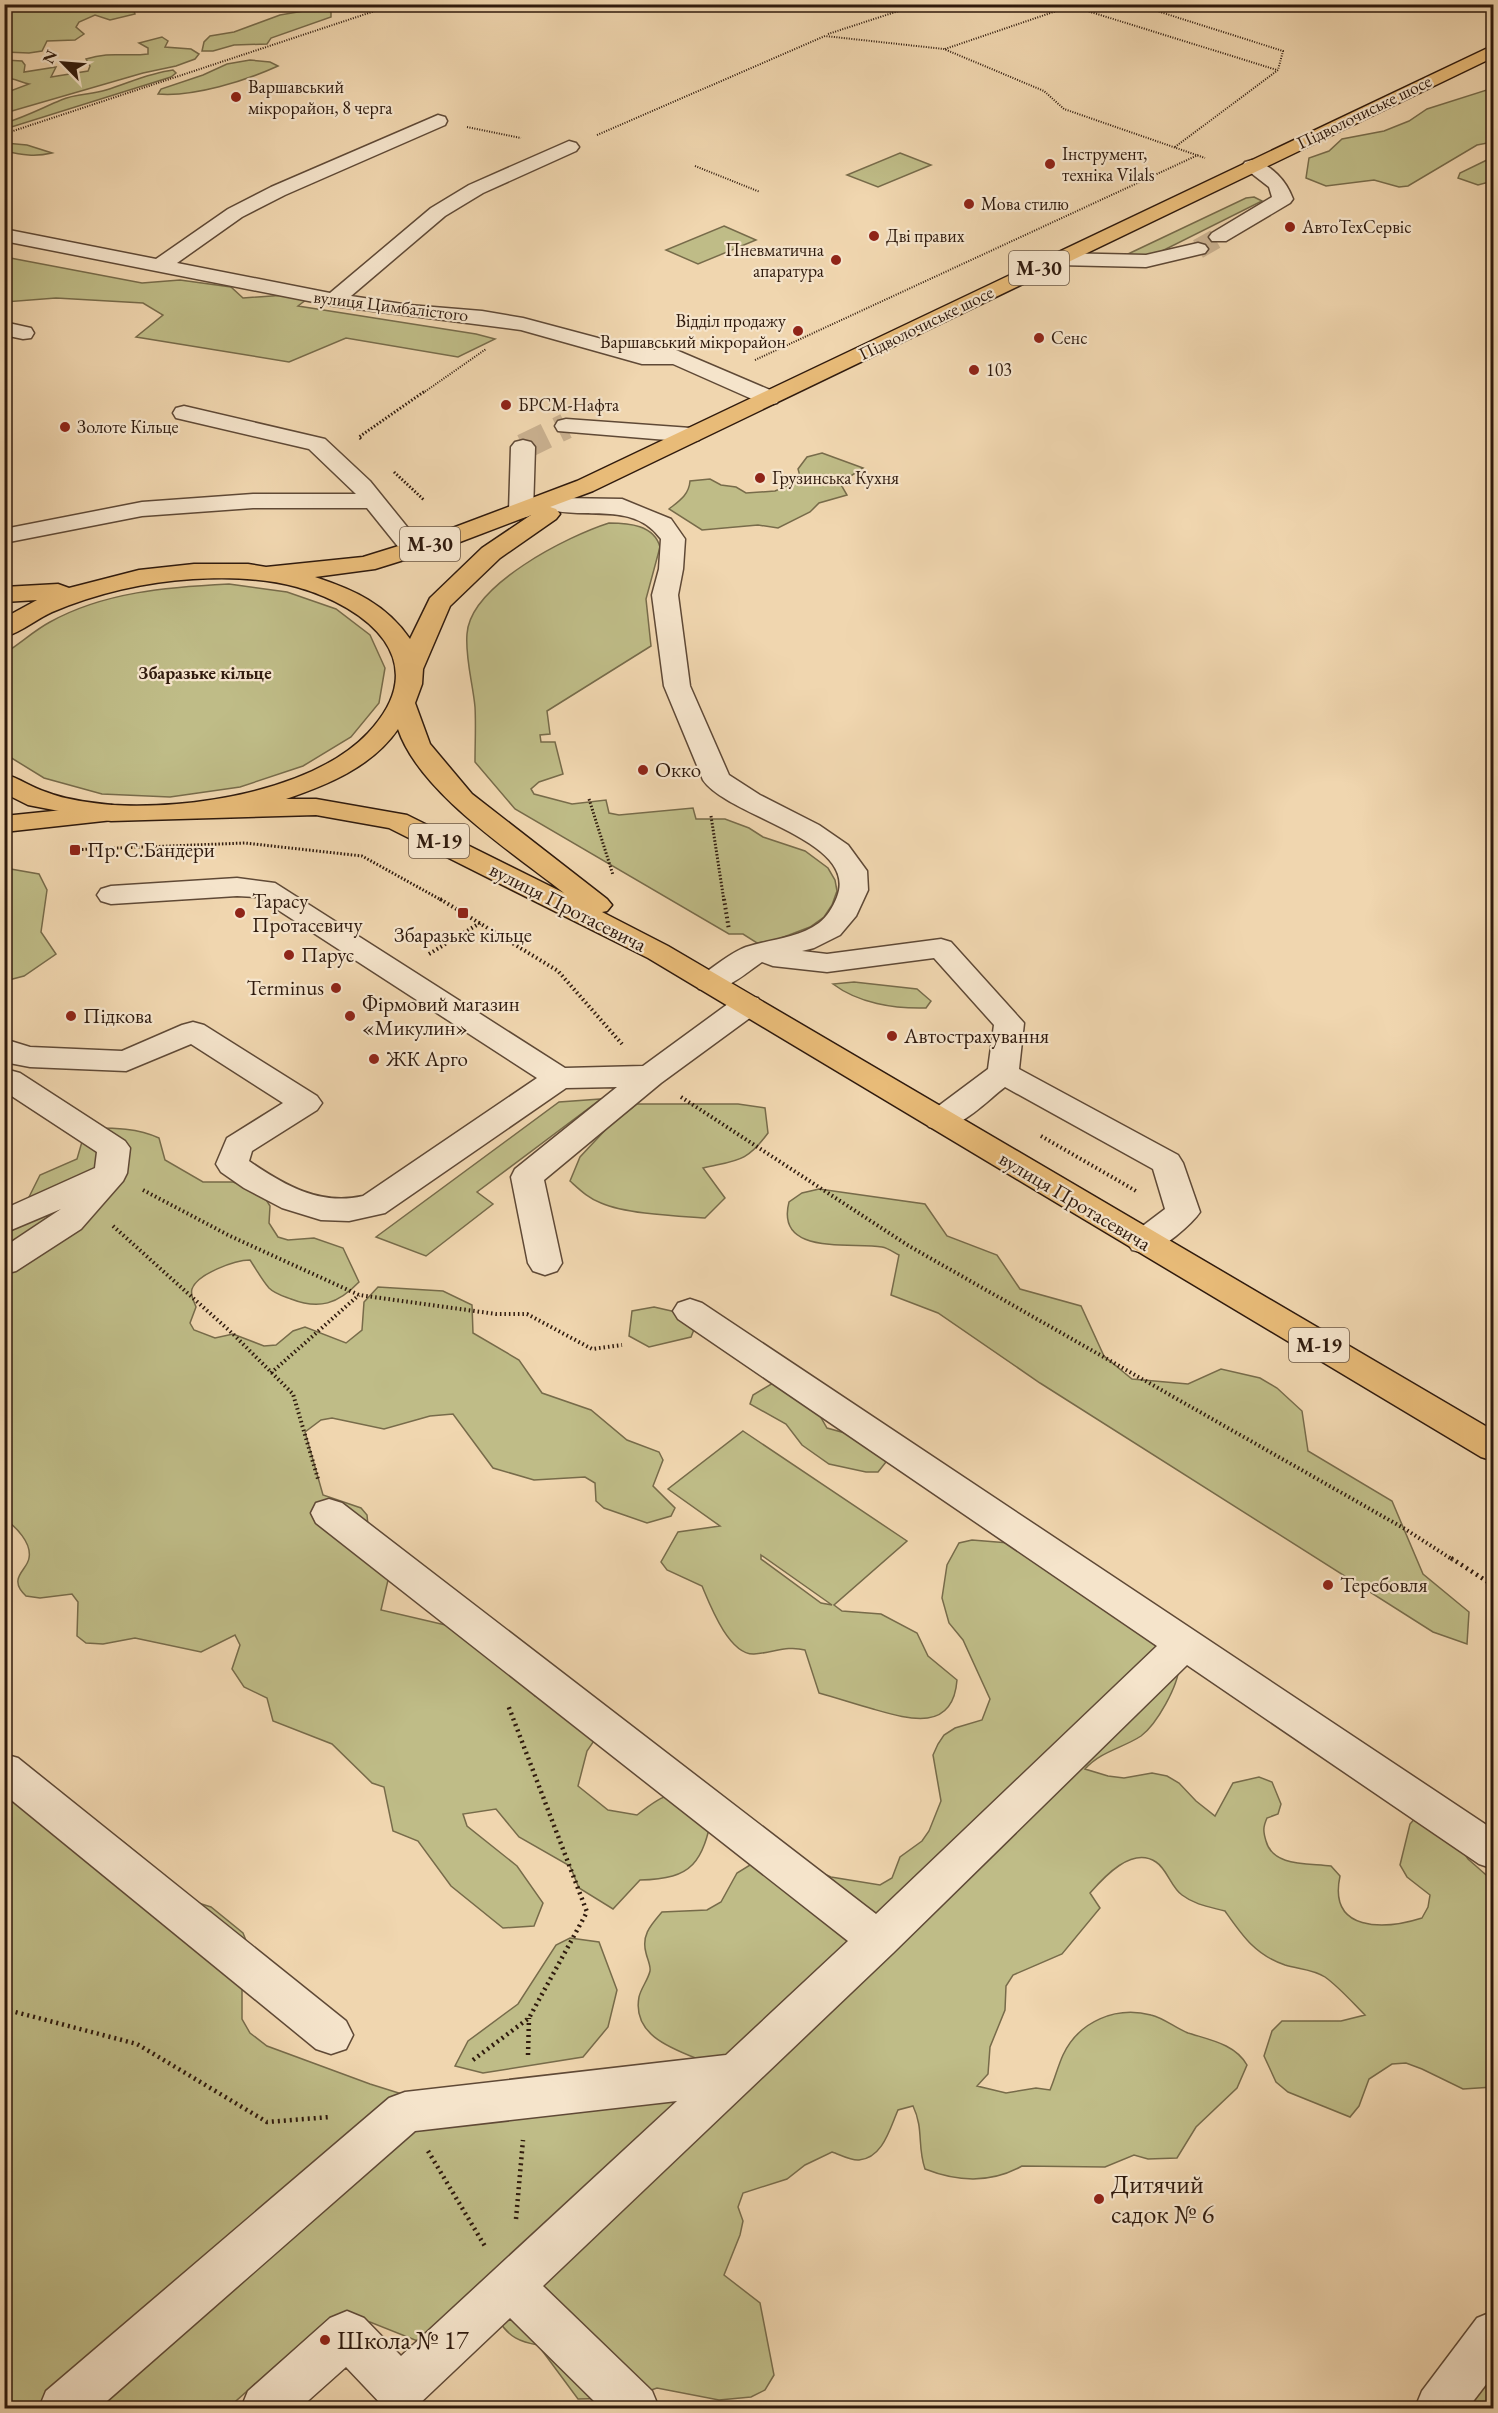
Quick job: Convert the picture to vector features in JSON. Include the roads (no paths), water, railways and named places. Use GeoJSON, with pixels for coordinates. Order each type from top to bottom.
{"type":"FeatureCollection","features":[{"type":"Feature","properties":{"kind":"main road","name":"Підволочиське шосе"},"geometry":{"type":"LineString","coordinates":[[268,574],[366,564],[521,511],[585,486],[1494,50]]}},
{"type":"Feature","properties":{"kind":"main road","name":"Підволочиське шосе"},"geometry":{"type":"LineString","coordinates":[[410,669],[439,603],[491,553],[585,486]]}},
{"type":"Feature","properties":{"kind":"main road"},"geometry":{"type":"LineString","coordinates":[[4,628],[53,601],[99,586],[140,577],[183,572],[226,571],[268,574],[323,587],[368,608],[398,636],[410,669]]}},
{"type":"Feature","properties":{"kind":"main road"},"geometry":{"type":"LineString","coordinates":[[4,595],[99,586]]}},
{"type":"Feature","properties":{"kind":"main road","name":"М-19"},"geometry":{"type":"LineString","coordinates":[[403,705],[410,669]]}},
{"type":"Feature","properties":{"kind":"main road"},"geometry":{"type":"LineString","coordinates":[[201,810],[270,796],[330,772],[375,740],[403,705]]}},
{"type":"Feature","properties":{"kind":"main road","name":"вулиця Протасевича"},"geometry":{"type":"LineString","coordinates":[[403,705],[417,746],[462,800],[658,952]]}},
{"type":"Feature","properties":{"kind":"main road","name":"М-19"},"geometry":{"type":"LineString","coordinates":[[4,782],[37,798],[112,813],[201,810]]}},
{"type":"Feature","properties":{"kind":"main road","name":"вулиця Протасевича"},"geometry":{"type":"LineString","coordinates":[[201,810],[316,807],[397,821],[658,952],[1494,1448]]}},
{"type":"Feature","properties":{"kind":"main road"},"geometry":{"type":"LineString","coordinates":[[4,824],[112,813]]}},
{"type":"Feature","properties":{"kind":"lane"},"geometry":{"type":"LineString","coordinates":[[158,267],[244,208],[438,121]]}},
{"type":"Feature","properties":{"kind":"lane"},"geometry":{"type":"LineString","coordinates":[[334,300],[438,212],[476,189],[569,147]]}},
{"type":"Feature","properties":{"kind":"lane"},"geometry":{"type":"LineString","coordinates":[[1219,237],[1283,199],[1278,184],[1247,168]]}},
{"type":"Feature","properties":{"kind":"lane","name":"вулиця Цимбалістого"},"geometry":{"type":"LineString","coordinates":[[4,235],[334,300],[523,324],[642,357],[676,357],[769,398]]}},
{"type":"Feature","properties":{"kind":"lane"},"geometry":{"type":"LineString","coordinates":[[1058,259],[1120,263],[1163,260],[1198,249]]}},
{"type":"Feature","properties":{"kind":"lane"},"geometry":{"type":"LineString","coordinates":[[184,413],[317,444],[362,486],[413,549]]}},
{"type":"Feature","properties":{"kind":"lane"},"geometry":{"type":"LineString","coordinates":[[566,426],[691,435]]}},
{"type":"Feature","properties":{"kind":"lane"},"geometry":{"type":"LineString","coordinates":[[521,511],[524,447]]}},
{"type":"Feature","properties":{"kind":"lane"},"geometry":{"type":"LineString","coordinates":[[4,536],[142,509],[253,501],[375,501]]}},
{"type":"Feature","properties":{"kind":"lane"},"geometry":{"type":"LineString","coordinates":[[560,505],[621,506],[662,524],[673,539],[671,568],[665,595],[677,686],[717,780],[750,801],[809,831],[838,851],[853,871],[854,890],[846,910],[830,929],[804,942],[754,954],[710,983]]}},
{"type":"Feature","properties":{"kind":"lane"},"geometry":{"type":"LineString","coordinates":[[111,895],[237,887],[265,889],[559,1078]]}},
{"type":"Feature","properties":{"kind":"lane"},"geometry":{"type":"LineString","coordinates":[[754,954],[827,963],[941,948],[1009,1023],[1003,1073],[940,1120]]}},
{"type":"Feature","properties":{"kind":"lane"},"geometry":{"type":"LineString","coordinates":[[545,1263],[526,1178],[650,1076],[747,1005]]}},
{"type":"Feature","properties":{"kind":"lane"},"geometry":{"type":"LineString","coordinates":[[8,1066],[83,1061],[126,1061],[193,1032],[306,1103],[238,1145],[232,1164],[261,1186],[296,1201],[336,1211],[373,1205],[559,1078],[650,1076]]}},
{"type":"Feature","properties":{"kind":"lane"},"geometry":{"type":"LineString","coordinates":[[4,1263],[69,1221],[104,1182],[114,1148],[8,1066]]}},
{"type":"Feature","properties":{"kind":"lane"},"geometry":{"type":"LineString","coordinates":[[1003,1073],[1167,1162],[1183,1212],[1144,1242]]}},
{"type":"Feature","properties":{"kind":"lane"},"geometry":{"type":"LineString","coordinates":[[4,1222],[104,1182]]}},
{"type":"Feature","properties":{"kind":"lane"},"geometry":{"type":"LineString","coordinates":[[690,1311],[1494,1852]]}},
{"type":"Feature","properties":{"kind":"lane"},"geometry":{"type":"LineString","coordinates":[[329,1513],[878,1940]]}},
{"type":"Feature","properties":{"kind":"lane"},"geometry":{"type":"LineString","coordinates":[[265,2409],[347,2334],[410,2399],[510,2286],[738,2074],[1184,1644]]}},
{"type":"Feature","properties":{"kind":"lane"},"geometry":{"type":"LineString","coordinates":[[4,1770],[331,2036]]}},
{"type":"Feature","properties":{"kind":"lane"},"geometry":{"type":"LineString","coordinates":[[63,2409],[405,2112],[738,2074]]}},
{"type":"Feature","properties":{"kind":"lane"},"geometry":{"type":"LineString","coordinates":[[510,2286],[635,2409]]}},
{"type":"Feature","properties":{"kind":"lane"},"geometry":{"type":"LineString","coordinates":[[1439,2409],[1494,2334]]}},
{"type":"Feature","properties":{"kind":"tunnel"},"geometry":{"type":"LineString","coordinates":[[1198,249],[1219,237]]}},
{"type":"Feature","properties":{"kind":"tunnel"},"geometry":{"type":"LineString","coordinates":[[523,447],[566,426]]}},
{"type":"Feature","properties":{"kind":"place","name":"Варшавський мікрорайон, 8 черга"},"geometry":{"type":"Point","coordinates":[236,97]}},
{"type":"Feature","properties":{"kind":"place","name":"Інструмент, техніка Vilals"},"geometry":{"type":"Point","coordinates":[1050,164]}},
{"type":"Feature","properties":{"kind":"place","name":"Мова стилю"},"geometry":{"type":"Point","coordinates":[969,204]}},
{"type":"Feature","properties":{"kind":"place","name":"АвтоТехСервіс"},"geometry":{"type":"Point","coordinates":[1290,227]}},
{"type":"Feature","properties":{"kind":"place","name":"Дві правих"},"geometry":{"type":"Point","coordinates":[874,236]}},
{"type":"Feature","properties":{"kind":"place","name":"Пневматична апаратура"},"geometry":{"type":"Point","coordinates":[836,260]}},
{"type":"Feature","properties":{"kind":"place","name":"Відділ продажу Варшавський мікрорайон"},"geometry":{"type":"Point","coordinates":[798,331]}},
{"type":"Feature","properties":{"kind":"place","name":"Сенс"},"geometry":{"type":"Point","coordinates":[1039,338]}},
{"type":"Feature","properties":{"kind":"place","name":"103"},"geometry":{"type":"Point","coordinates":[974,370]}},
{"type":"Feature","properties":{"kind":"place","name":"БРСМ-Нафта"},"geometry":{"type":"Point","coordinates":[506,405]}},
{"type":"Feature","properties":{"kind":"place","name":"Золоте Кільце"},"geometry":{"type":"Point","coordinates":[65,427]}},
{"type":"Feature","properties":{"kind":"place","name":"Грузинська Кухня"},"geometry":{"type":"Point","coordinates":[760,478]}},
{"type":"Feature","properties":{"kind":"place","name":"Окко"},"geometry":{"type":"Point","coordinates":[643,770]}},
{"type":"Feature","properties":{"kind":"place","name":"Пр. С.Бандери"},"geometry":{"type":"Point","coordinates":[75,850]}},
{"type":"Feature","properties":{"kind":"place","name":"Тарасу Протасевичу"},"geometry":{"type":"Point","coordinates":[240,913]}},
{"type":"Feature","properties":{"kind":"place","name":"Збаразьке кільце"},"geometry":{"type":"Point","coordinates":[463,913]}},
{"type":"Feature","properties":{"kind":"place","name":"Парус"},"geometry":{"type":"Point","coordinates":[289,955]}},
{"type":"Feature","properties":{"kind":"place","name":"Terminus"},"geometry":{"type":"Point","coordinates":[336,988]}},
{"type":"Feature","properties":{"kind":"place","name":"Підкова"},"geometry":{"type":"Point","coordinates":[71,1016]}},
{"type":"Feature","properties":{"kind":"place","name":"Фірмовий магазин «Микулин»"},"geometry":{"type":"Point","coordinates":[350,1016]}},
{"type":"Feature","properties":{"kind":"place","name":"Автострахування"},"geometry":{"type":"Point","coordinates":[892,1036]}},
{"type":"Feature","properties":{"kind":"place","name":"ЖК Арго"},"geometry":{"type":"Point","coordinates":[374,1059]}},
{"type":"Feature","properties":{"kind":"place","name":"Теребовля"},"geometry":{"type":"Point","coordinates":[1328,1585]}},
{"type":"Feature","properties":{"kind":"place","name":"Дитячий садок № 6"},"geometry":{"type":"Point","coordinates":[1099,2199]}},
{"type":"Feature","properties":{"kind":"place","name":"Школа № 17"},"geometry":{"type":"Point","coordinates":[325,2340]}},
{"type":"Feature","properties":{"kind":"district","name":"Збаразьке кільце"},"geometry":{"type":"Point","coordinates":[205,673]}}]}
